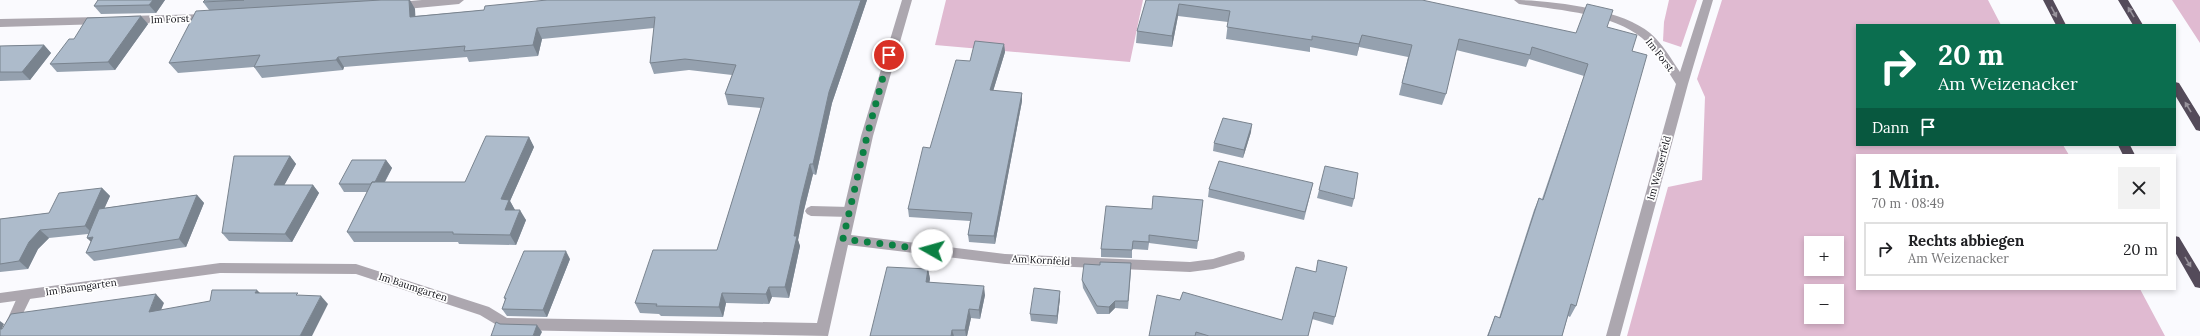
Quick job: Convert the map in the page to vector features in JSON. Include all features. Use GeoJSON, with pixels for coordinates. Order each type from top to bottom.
{"type":"FeatureCollection","features":[{"type":"Feature","properties":{"kind":"highway"},"geometry":{"type":"LineString","coordinates":[[2048,0],[2060,24]]}},
{"type":"Feature","properties":{"kind":"highway"},"geometry":{"type":"LineString","coordinates":[[2124,0],[2137,24]]}},
{"type":"Feature","properties":{"kind":"highway"},"geometry":{"type":"LineString","coordinates":[[2176,88],[2200,127]]}},
{"type":"Feature","properties":{"kind":"highway"},"geometry":{"type":"LineString","coordinates":[[2176,243],[2200,283]]}},
{"type":"Feature","properties":{"kind":"street"},"geometry":{"type":"LineString","coordinates":[[382,7],[458,0]]}},
{"type":"Feature","properties":{"kind":"street"},"geometry":{"type":"LineString","coordinates":[[822,333],[867,136],[907,0]]}},
{"type":"Feature","properties":{"kind":"street","name":"Im Forst"},"geometry":{"type":"LineString","coordinates":[[1519,0],[1612,18],[1641,32],[1655,46],[1682,84]]}},
{"type":"Feature","properties":{"kind":"street","name":"Im Wasserfeld"},"geometry":{"type":"LineString","coordinates":[[1613,336],[1682,84],[1708,0]]}},
{"type":"Feature","properties":{"kind":"street","name":"Im Forst"},"geometry":{"type":"LineString","coordinates":[[0,23],[216,18]]}},
{"type":"Feature","properties":{"kind":"street"},"geometry":{"type":"LineString","coordinates":[[811,211],[850,212]]}},
{"type":"Feature","properties":{"kind":"street","name":"Am Kornfeld"},"geometry":{"type":"LineString","coordinates":[[843,239],[1005,259],[1190,267],[1213,264],[1239,256]]}},
{"type":"Feature","properties":{"kind":"street","name":"Im Baumgarten"},"geometry":{"type":"LineString","coordinates":[[0,298],[220,268],[356,269],[484,311],[505,324],[822,333]]}},
{"type":"Feature","properties":{"kind":"street"},"geometry":{"type":"LineString","coordinates":[[5,336],[25,295]]}},
{"type":"Feature","properties":{"kind":"shaded area"},"geometry":{"type":"Polygon","coordinates":[[[946,0],[1143,0],[1130,62],[935,45],[946,0]]]}},
{"type":"Feature","properties":{"kind":"shaded area"},"geometry":{"type":"Polygon","coordinates":[[[1669,0],[1697,0],[1681,47],[1663,41],[1664,22],[1669,0]]]}},
{"type":"Feature","properties":{"kind":"shaded area"},"geometry":{"type":"Polygon","coordinates":[[[1722,0],[1988,0],[2000,24],[1856,24],[1856,146],[2064,146],[2068,154],[1856,154],[1856,290],[2141,290],[2165,336],[1627,336],[1668,187],[1702,180],[1705,97],[1697,79],[1722,0]]]}},
{"type":"Feature","properties":{"kind":"shaded area"},"geometry":{"type":"Polygon","coordinates":[[[2172,0],[2200,0],[2200,43],[2172,0]]]}},
{"type":"Feature","properties":{"kind":"building"},"geometry":{"type":"Polygon","coordinates":[[[98,0],[153,0],[149,5],[94,6],[98,0]]]}},
{"type":"Feature","properties":{"kind":"building"},"geometry":{"type":"Polygon","coordinates":[[[205,0],[244,0],[203,2],[205,0]]]}},
{"type":"Feature","properties":{"kind":"building"},"geometry":{"type":"Polygon","coordinates":[[[381,0],[409,0],[410,17],[484,10],[485,6],[547,0],[861,0],[829,92],[813,164],[810,164],[801,200],[794,236],[797,236],[785,287],[769,287],[766,294],[722,293],[719,307],[656,306],[657,304],[635,303],[653,250],[717,250],[764,98],[725,94],[736,65],[685,59],[650,63],[655,17],[537,28],[533,45],[464,51],[465,46],[338,57],[336,60],[254,67],[260,55],[169,63],[196,11],[381,0]]]}},
{"type":"Feature","properties":{"kind":"building"},"geometry":{"type":"Polygon","coordinates":[[[1146,0],[1422,0],[1576,33],[1587,4],[1613,10],[1607,27],[1637,35],[1632,51],[1647,55],[1576,306],[1571,304],[1562,336],[1488,336],[1495,316],[1500,318],[1539,198],[1543,200],[1588,64],[1532,47],[1530,55],[1459,39],[1446,94],[1402,83],[1412,45],[1362,35],[1359,44],[1312,36],[1312,40],[1227,27],[1230,11],[1179,4],[1172,36],[1137,31],[1146,0]]]}},
{"type":"Feature","properties":{"kind":"building"},"geometry":{"type":"Polygon","coordinates":[[[141,16],[108,62],[50,64],[69,39],[74,39],[87,18],[141,16]]]}},
{"type":"Feature","properties":{"kind":"building"},"geometry":{"type":"Polygon","coordinates":[[[975,41],[1004,44],[990,90],[1022,93],[994,236],[968,235],[972,213],[908,209],[923,147],[930,148],[956,60],[970,61],[975,41]]]}},
{"type":"Feature","properties":{"kind":"building"},"geometry":{"type":"Polygon","coordinates":[[[44,45],[22,72],[0,72],[0,46],[44,45]]]}},
{"type":"Feature","properties":{"kind":"building"},"geometry":{"type":"Polygon","coordinates":[[[1223,118],[1252,124],[1244,150],[1214,143],[1223,118]]]}},
{"type":"Feature","properties":{"kind":"building"},"geometry":{"type":"Polygon","coordinates":[[[486,136],[529,137],[501,199],[509,200],[505,210],[520,210],[510,235],[453,234],[453,232],[347,232],[372,182],[465,182],[486,136]]]}},
{"type":"Feature","properties":{"kind":"building"},"geometry":{"type":"Polygon","coordinates":[[[234,156],[290,156],[274,185],[313,185],[285,234],[222,233],[234,156]]]}},
{"type":"Feature","properties":{"kind":"building"},"geometry":{"type":"Polygon","coordinates":[[[352,160],[386,160],[375,182],[372,182],[371,184],[339,184],[352,160]]]}},
{"type":"Feature","properties":{"kind":"building"},"geometry":{"type":"Polygon","coordinates":[[[1219,161],[1313,183],[1305,212],[1209,189],[1219,161]]]}},
{"type":"Feature","properties":{"kind":"building"},"geometry":{"type":"Polygon","coordinates":[[[1325,166],[1358,173],[1354,199],[1319,190],[1325,166]]]}},
{"type":"Feature","properties":{"kind":"building"},"geometry":{"type":"Polygon","coordinates":[[[102,188],[85,226],[40,230],[29,242],[19,261],[0,264],[0,219],[49,213],[59,193],[102,188]]]}},
{"type":"Feature","properties":{"kind":"building"},"geometry":{"type":"Polygon","coordinates":[[[197,195],[179,239],[86,253],[93,237],[87,238],[99,209],[197,195]]]}},
{"type":"Feature","properties":{"kind":"building"},"geometry":{"type":"Polygon","coordinates":[[[1153,196],[1203,200],[1198,241],[1149,235],[1149,242],[1133,241],[1132,250],[1101,249],[1106,206],[1152,209],[1153,196]]]}},
{"type":"Feature","properties":{"kind":"building"},"geometry":{"type":"Polygon","coordinates":[[[524,251],[566,251],[543,310],[502,309],[506,298],[504,298],[524,251]]]}},
{"type":"Feature","properties":{"kind":"building"},"geometry":{"type":"Polygon","coordinates":[[[1318,260],[1347,267],[1335,317],[1314,312],[1308,336],[1209,336],[1196,332],[1195,336],[1149,336],[1157,295],[1180,300],[1183,292],[1282,320],[1296,267],[1316,272],[1318,260]]]}},
{"type":"Feature","properties":{"kind":"building"},"geometry":{"type":"Polygon","coordinates":[[[1100,262],[1131,263],[1128,301],[1115,301],[1109,307],[1097,306],[1082,280],[1084,264],[1100,265],[1100,262]]]}},
{"type":"Feature","properties":{"kind":"building"},"geometry":{"type":"Polygon","coordinates":[[[887,267],[928,269],[926,282],[984,286],[979,310],[969,309],[965,330],[952,330],[951,336],[870,336],[887,267]]]}},
{"type":"Feature","properties":{"kind":"building"},"geometry":{"type":"Polygon","coordinates":[[[1034,288],[1060,291],[1057,316],[1030,314],[1034,288]]]}},
{"type":"Feature","properties":{"kind":"building"},"geometry":{"type":"Polygon","coordinates":[[[212,290],[257,290],[255,293],[298,293],[296,295],[321,296],[300,336],[0,336],[0,329],[2,329],[11,314],[156,294],[149,312],[210,301],[212,290]]]}},
{"type":"Feature","properties":{"kind":"building"},"geometry":{"type":"Polygon","coordinates":[[[496,322],[500,324],[537,325],[533,336],[491,336],[496,322]]]}},
{"type":"Feature","properties":{"kind":"route"},"geometry":{"type":"LineString","coordinates":[[889,55],[867,136],[843,239],[932,250]]}}]}
